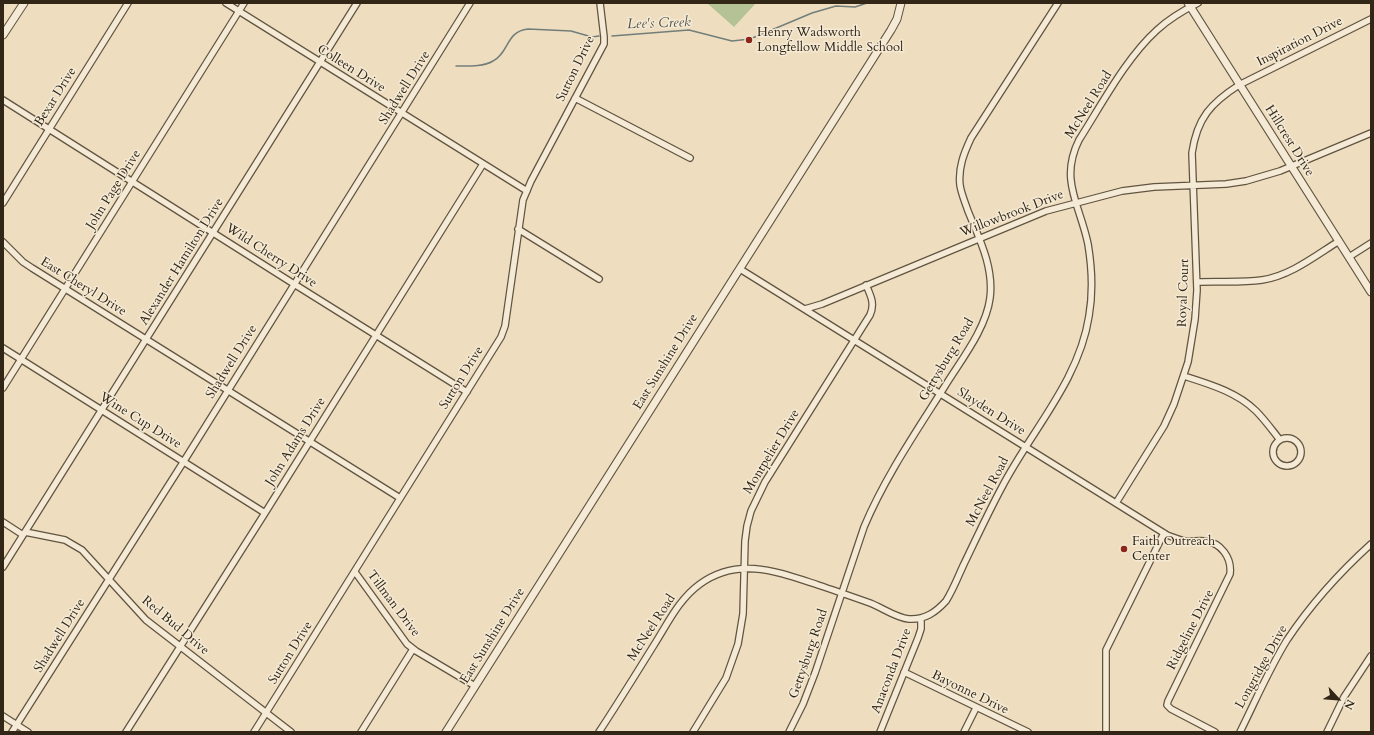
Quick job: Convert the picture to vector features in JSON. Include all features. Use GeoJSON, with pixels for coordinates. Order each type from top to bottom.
{"type":"FeatureCollection","features":[{"type":"Feature","properties":{"kind":"street"},"geometry":{"type":"LineString","coordinates":[[3,36],[24,3]]}},
{"type":"Feature","properties":{"kind":"street","name":"Bexar Drive"},"geometry":{"type":"LineString","coordinates":[[3,203],[128,3]]}},
{"type":"Feature","properties":{"kind":"street","name":"Colleen Drive"},"geometry":{"type":"LineString","coordinates":[[226,3],[527,190]]}},
{"type":"Feature","properties":{"kind":"street","name":"John Page Drive"},"geometry":{"type":"LineString","coordinates":[[3,388],[244,3]]}},
{"type":"Feature","properties":{"kind":"street","name":"Alexander Hamilton Drive"},"geometry":{"type":"LineString","coordinates":[[3,567],[357,3]]}},
{"type":"Feature","properties":{"kind":"street","name":"Shadwell Drive"},"geometry":{"type":"LineString","coordinates":[[12,732],[184,461],[470,3]]}},
{"type":"Feature","properties":{"kind":"street","name":"Sutton Drive"},"geometry":{"type":"LineString","coordinates":[[254,732],[501,337],[523,200],[604,44],[600,3]]}},
{"type":"Feature","properties":{"kind":"street","name":"East Sunshine Drive"},"geometry":{"type":"LineString","coordinates":[[446,732],[891,30],[897,19],[901,3]]}},
{"type":"Feature","properties":{"kind":"street","name":"Gettysburg Road"},"geometry":{"type":"LineString","coordinates":[[789,732],[803,704],[815,673],[864,527],[881,488],[979,330],[988,310],[990,297],[990,274],[987,259],[963,198],[960,186],[961,167],[965,153],[972,138],[1058,3]]}},
{"type":"Feature","properties":{"kind":"street","name":"McNeel Road"},"geometry":{"type":"LineString","coordinates":[[600,732],[686,597],[701,583],[713,576],[726,571],[744,568],[762,568],[776,571],[871,604],[902,618],[910,619],[921,618],[931,614],[949,597],[1001,488],[1072,371],[1083,341],[1092,297],[1091,267],[1088,243],[1071,182],[1070,168],[1072,156],[1079,140],[1136,53],[1158,29],[1189,5],[1198,3]]}},
{"type":"Feature","properties":{"kind":"street","name":"Hillcrest Drive"},"geometry":{"type":"LineString","coordinates":[[1189,5],[1371,292]]}},
{"type":"Feature","properties":{"kind":"street","name":"Inspiration Drive"},"geometry":{"type":"LineString","coordinates":[[1239,85],[1371,19]]}},
{"type":"Feature","properties":{"kind":"street","name":"Royal Court"},"geometry":{"type":"LineString","coordinates":[[1116,503],[1164,426],[1184,376],[1196,319],[1197,282],[1192,153],[1194,142],[1199,126],[1208,110],[1214,103],[1239,85]]}},
{"type":"Feature","properties":{"kind":"street"},"geometry":{"type":"LineString","coordinates":[[575,98],[690,158]]}},
{"type":"Feature","properties":{"kind":"street","name":"Wild Cherry Drive"},"geometry":{"type":"LineString","coordinates":[[3,100],[48,130],[467,392]]}},
{"type":"Feature","properties":{"kind":"street","name":"Willowbrook Drive"},"geometry":{"type":"LineString","coordinates":[[805,309],[1026,218],[1076,202],[1122,191],[1226,184],[1246,181],[1280,172],[1371,133]]}},
{"type":"Feature","properties":{"kind":"street","name":"John Adams Drive"},"geometry":{"type":"LineString","coordinates":[[126,732],[483,164]]}},
{"type":"Feature","properties":{"kind":"street"},"geometry":{"type":"LineString","coordinates":[[518,229],[599,279]]}},
{"type":"Feature","properties":{"kind":"street"},"geometry":{"type":"LineString","coordinates":[[1197,282],[1263,280],[1298,266],[1339,241]]}},
{"type":"Feature","properties":{"kind":"street","name":"East Cheryl Drive"},"geometry":{"type":"LineString","coordinates":[[3,242],[23,262],[400,498]]}},
{"type":"Feature","properties":{"kind":"street"},"geometry":{"type":"LineString","coordinates":[[1349,257],[1371,243]]}},
{"type":"Feature","properties":{"kind":"street","name":"Slayden Drive"},"geometry":{"type":"LineString","coordinates":[[740,269],[1164,533],[1184,541],[1205,541],[1214,543],[1221,547],[1230,564]]}},
{"type":"Feature","properties":{"kind":"street","name":"Montpelier Drive"},"geometry":{"type":"LineString","coordinates":[[693,732],[726,678],[738,644],[743,614],[745,541],[751,511],[760,491],[870,315],[873,306],[871,296],[866,285]]}},
{"type":"Feature","properties":{"kind":"street","name":"Wine Cup Drive"},"geometry":{"type":"LineString","coordinates":[[3,348],[265,513]]}},
{"type":"Feature","properties":{"kind":"street"},"geometry":{"type":"LineString","coordinates":[[1184,376],[1222,389],[1241,399],[1260,414],[1280,440]]}},
{"type":"Feature","properties":{"kind":"street"},"geometry":{"type":"LineString","coordinates":[[1285,438],[1293,440],[1300,447],[1300,457],[1293,465],[1281,465],[1276,462],[1273,457],[1273,449],[1280,440],[1285,438]]}},
{"type":"Feature","properties":{"kind":"street","name":"Red Bud Drive"},"geometry":{"type":"LineString","coordinates":[[3,522],[24,533],[65,540],[74,544],[82,550],[146,620],[291,732]]}},
{"type":"Feature","properties":{"kind":"street"},"geometry":{"type":"LineString","coordinates":[[1106,732],[1106,650],[1164,533]]}},
{"type":"Feature","properties":{"kind":"street","name":"Longridge Drive"},"geometry":{"type":"LineString","coordinates":[[1240,732],[1279,654],[1303,617],[1338,574],[1371,544]]}},
{"type":"Feature","properties":{"kind":"street","name":"Ridgeline Drive"},"geometry":{"type":"LineString","coordinates":[[1215,732],[1171,709],[1167,705],[1228,581],[1230,564]]}},
{"type":"Feature","properties":{"kind":"street","name":"Tillman Drive"},"geometry":{"type":"LineString","coordinates":[[355,572],[402,638],[413,649],[475,686]]}},
{"type":"Feature","properties":{"kind":"street","name":"Anaconda Drive"},"geometry":{"type":"LineString","coordinates":[[880,732],[919,633],[921,618]]}},
{"type":"Feature","properties":{"kind":"street"},"geometry":{"type":"LineString","coordinates":[[361,732],[413,649]]}},
{"type":"Feature","properties":{"kind":"street"},"geometry":{"type":"LineString","coordinates":[[1327,732],[1344,697],[1371,656]]}},
{"type":"Feature","properties":{"kind":"street","name":"Bayonne Drive"},"geometry":{"type":"LineString","coordinates":[[904,672],[1028,732]]}},
{"type":"Feature","properties":{"kind":"street"},"geometry":{"type":"LineString","coordinates":[[964,732],[976,708]]}},
{"type":"Feature","properties":{"kind":"street"},"geometry":{"type":"LineString","coordinates":[[3,716],[28,732]]}},
{"type":"Feature","properties":{"kind":"green space"},"geometry":{"type":"Polygon","coordinates":[[[707,3],[756,3],[734,27],[707,3]]]}},
{"type":"Feature","properties":{"kind":"waterway","name":"Lee's Creek"},"geometry":{"type":"LineString","coordinates":[[612,36],[689,30],[732,41],[750,39],[812,13],[836,6],[855,7],[867,3]]}},
{"type":"Feature","properties":{"kind":"waterway","name":"Lee's Creek"},"geometry":{"type":"LineString","coordinates":[[456,66],[480,65],[493,61],[502,53],[511,38],[521,31],[528,29],[571,31],[592,37],[599,36]]}},
{"type":"Feature","properties":{"kind":"place","name":"Henry Wadsworth Longfellow Middle School"},"geometry":{"type":"Point","coordinates":[749,40]}},
{"type":"Feature","properties":{"kind":"place","name":"Faith Outreach Center"},"geometry":{"type":"Point","coordinates":[1124,549]}}]}
